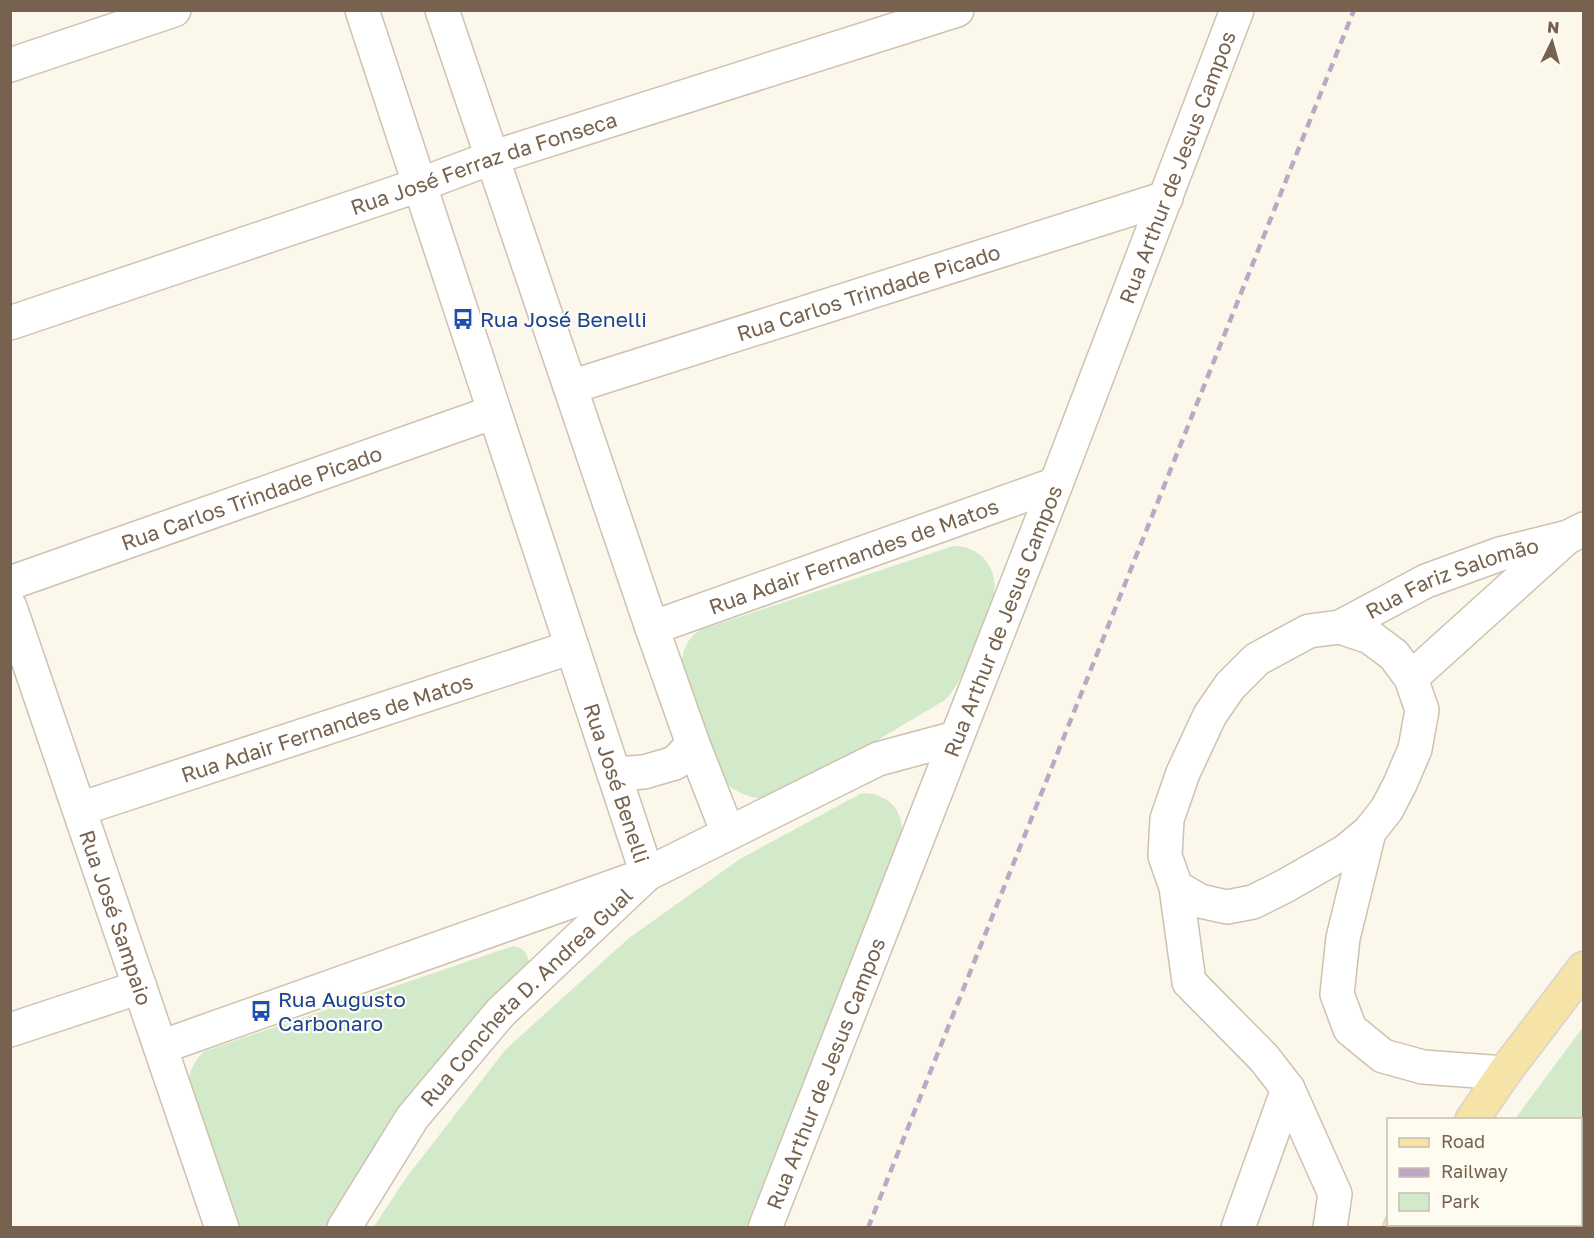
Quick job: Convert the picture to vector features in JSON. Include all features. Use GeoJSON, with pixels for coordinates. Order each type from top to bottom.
{"type":"FeatureCollection","features":[{"type":"Feature","properties":{"kind":"main road"},"geometry":{"type":"LineString","coordinates":[[1473,1118],[1504,1072],[1584,968]]}},
{"type":"Feature","properties":{"kind":"street"},"geometry":{"type":"LineString","coordinates":[[10,65],[174,10]]}},
{"type":"Feature","properties":{"kind":"street","name":"Rua José Benelli"},"geometry":{"type":"LineString","coordinates":[[362,10],[647,874]]}},
{"type":"Feature","properties":{"kind":"street"},"geometry":{"type":"LineString","coordinates":[[442,10],[652,628],[693,744],[729,834]]}},
{"type":"Feature","properties":{"kind":"street","name":"Rua José Ferraz da Fonseca"},"geometry":{"type":"LineString","coordinates":[[10,323],[491,158],[957,10]]}},
{"type":"Feature","properties":{"kind":"street","name":"Rua Arthur de Jesus Campos"},"geometry":{"type":"LineString","coordinates":[[765,1227],[1056,484],[1237,10]]}},
{"type":"Feature","properties":{"kind":"street","name":"Rua Carlos Trindade Picado"},"geometry":{"type":"LineString","coordinates":[[571,387],[1166,198]]}},
{"type":"Feature","properties":{"kind":"street","name":"Rua Carlos Trindade Picado"},"geometry":{"type":"LineString","coordinates":[[10,583],[494,412]]}},
{"type":"Feature","properties":{"kind":"street","name":"Rua Adair Fernandes de Matos"},"geometry":{"type":"LineString","coordinates":[[652,628],[1056,484]]}},
{"type":"Feature","properties":{"kind":"street","name":"Rua Fariz Salomão"},"geometry":{"type":"LineString","coordinates":[[1340,627],[1426,581],[1500,554],[1576,533]]}},
{"type":"Feature","properties":{"kind":"street","name":"Rua Fariz Salomão"},"geometry":{"type":"LineString","coordinates":[[1411,678],[1576,533]]}},
{"type":"Feature","properties":{"kind":"street","name":"Rua José Sampaio"},"geometry":{"type":"LineString","coordinates":[[10,608],[222,1227]]}},
{"type":"Feature","properties":{"kind":"street"},"geometry":{"type":"LineString","coordinates":[[1176,886],[1200,901],[1227,907],[1252,902],[1346,851],[1370,832],[1391,800],[1415,749],[1422,710],[1411,678],[1394,655],[1370,638],[1340,627],[1309,631],[1257,659],[1230,686],[1210,715],[1183,773],[1167,819],[1165,856],[1176,886],[1189,982],[1264,1058],[1288,1089],[1335,1194],[1330,1227]]}},
{"type":"Feature","properties":{"kind":"street","name":"Rua Adair Fernandes de Matos"},"geometry":{"type":"LineString","coordinates":[[80,809],[572,647]]}},
{"type":"Feature","properties":{"kind":"street","name":"Rua Concheta D. Andrea Gual"},"geometry":{"type":"LineString","coordinates":[[344,1227],[412,1118],[500,1013],[647,874],[878,759],[956,738]]}},
{"type":"Feature","properties":{"kind":"street"},"geometry":{"type":"LineString","coordinates":[[614,774],[644,772],[675,763],[693,744]]}},
{"type":"Feature","properties":{"kind":"street"},"geometry":{"type":"LineString","coordinates":[[1370,832],[1342,938],[1337,994],[1350,1029],[1383,1056],[1424,1066],[1504,1072]]}},
{"type":"Feature","properties":{"kind":"street"},"geometry":{"type":"LineString","coordinates":[[161,1047],[647,874]]}},
{"type":"Feature","properties":{"kind":"street"},"geometry":{"type":"LineString","coordinates":[[10,1030],[140,987]]}},
{"type":"Feature","properties":{"kind":"street"},"geometry":{"type":"LineString","coordinates":[[1238,1227],[1288,1089]]}},
{"type":"Feature","properties":{"kind":"green space"},"geometry":{"type":"Polygon","coordinates":[[[953,546],[964,547],[981,555],[991,570],[995,589],[966,667],[953,691],[945,700],[780,798],[764,799],[750,796],[724,782],[681,669],[682,657],[691,638],[700,630],[953,546]]]}},
{"type":"Feature","properties":{"kind":"green space"},"geometry":{"type":"Polygon","coordinates":[[[866,793],[881,797],[893,805],[900,817],[902,832],[746,1227],[373,1228],[406,1178],[506,1049],[629,938],[740,859],[860,794],[866,793]]]}},
{"type":"Feature","properties":{"kind":"green space"},"geometry":{"type":"Polygon","coordinates":[[[513,946],[525,952],[529,964],[403,1109],[326,1227],[234,1227],[188,1084],[193,1066],[201,1054],[513,946]]]}},
{"type":"Feature","properties":{"kind":"green space"},"geometry":{"type":"Polygon","coordinates":[[[1583,1027],[1584,1187],[1582,1190],[1582,1118],[1516,1118],[1583,1027]]]}},
{"type":"Feature","properties":{"kind":"green space"},"geometry":{"type":"Polygon","coordinates":[[[1441,1226],[1559,1226],[1558,1228],[1441,1226]]]}},
{"type":"Feature","properties":{"kind":"railway"},"geometry":{"type":"LineString","coordinates":[[868,1228],[1354,10]]}},
{"type":"Feature","properties":{"kind":"place","name":"Rua José Benelli"},"geometry":{"type":"Point","coordinates":[463,319]}},
{"type":"Feature","properties":{"kind":"place","name":"Rua Augusto Carbonaro"},"geometry":{"type":"Point","coordinates":[261,1011]}}]}
